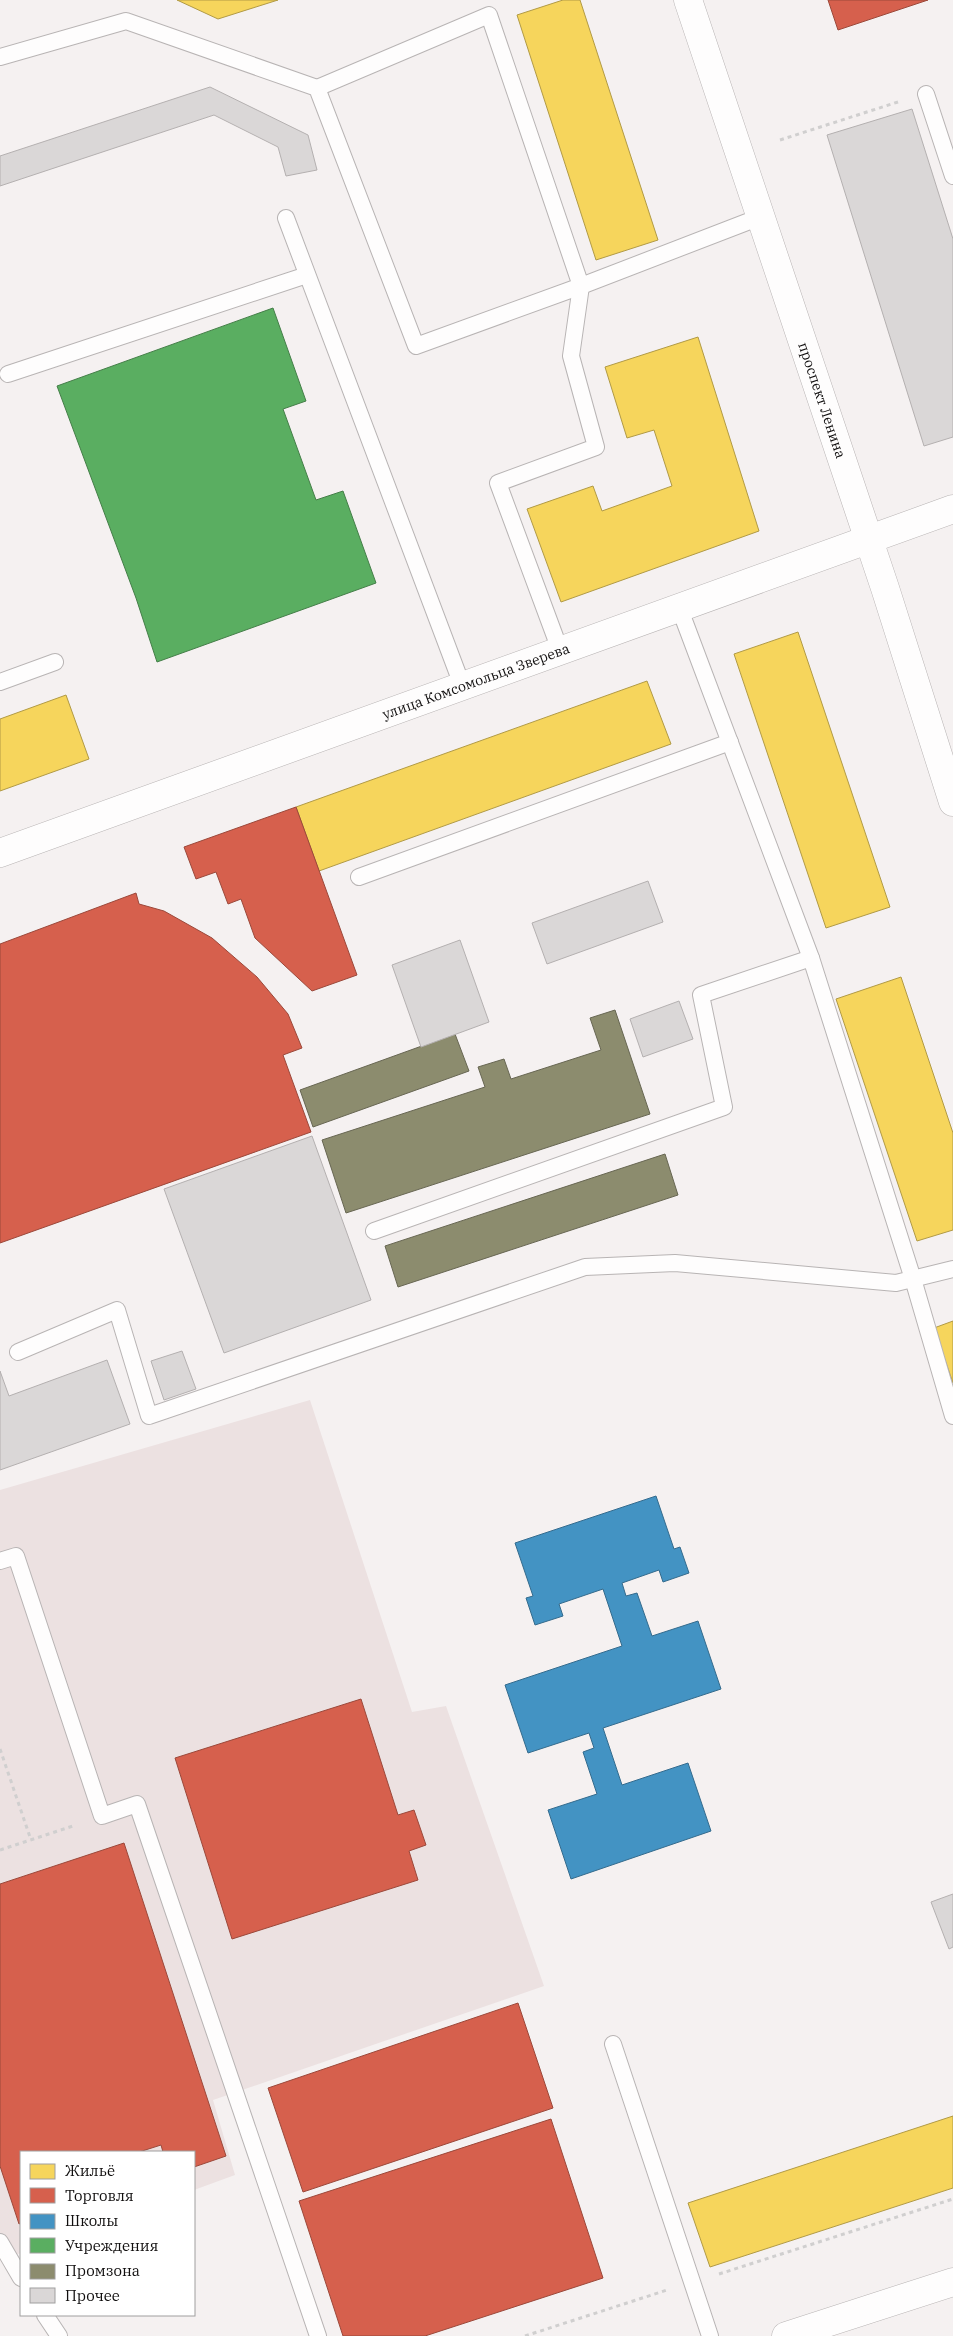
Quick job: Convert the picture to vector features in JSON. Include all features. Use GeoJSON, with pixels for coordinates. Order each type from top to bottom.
{"type":"FeatureCollection","features":[{"type":"Feature","properties":{"kind":"main road","name":"проспект Ленина"},"geometry":{"type":"LineString","coordinates":[[688,0],[953,802]]}},
{"type":"Feature","properties":{"kind":"main road","name":"улица Комсомольца Зверева"},"geometry":{"type":"LineString","coordinates":[[0,853],[953,509]]}},
{"type":"Feature","properties":{"kind":"main road"},"geometry":{"type":"LineString","coordinates":[[786,2336],[953,2282]]}},
{"type":"Feature","properties":{"kind":"lane"},"geometry":{"type":"LineString","coordinates":[[0,57],[126,21],[318,88],[488,15],[581,286],[571,356],[596,447],[498,483],[560,650]]}},
{"type":"Feature","properties":{"kind":"lane"},"geometry":{"type":"LineString","coordinates":[[318,88],[416,346],[581,286],[760,217]]}},
{"type":"Feature","properties":{"kind":"lane"},"geometry":{"type":"LineString","coordinates":[[926,94],[953,176]]}},
{"type":"Feature","properties":{"kind":"lane"},"geometry":{"type":"LineString","coordinates":[[286,218],[462,685]]}},
{"type":"Feature","properties":{"kind":"lane"},"geometry":{"type":"LineString","coordinates":[[8,374],[307,275]]}},
{"type":"Feature","properties":{"kind":"lane"},"geometry":{"type":"LineString","coordinates":[[679,607],[811,958],[913,1279],[953,1416]]}},
{"type":"Feature","properties":{"kind":"lane"},"geometry":{"type":"LineString","coordinates":[[0,682],[55,662]]}},
{"type":"Feature","properties":{"kind":"lane"},"geometry":{"type":"LineString","coordinates":[[359,877],[730,742]]}},
{"type":"Feature","properties":{"kind":"lane"},"geometry":{"type":"LineString","coordinates":[[374,1232],[724,1107],[701,995],[811,958]]}},
{"type":"Feature","properties":{"kind":"lane"},"geometry":{"type":"LineString","coordinates":[[18,1352],[117,1310],[149,1416],[585,1267],[675,1263],[896,1283],[953,1269]]}},
{"type":"Feature","properties":{"kind":"lane"},"geometry":{"type":"LineString","coordinates":[[0,1561],[16,1556],[102,1816],[137,1804],[318,2336]]}},
{"type":"Feature","properties":{"kind":"lane"},"geometry":{"type":"LineString","coordinates":[[613,2044],[710,2336]]}},
{"type":"Feature","properties":{"kind":"lane"},"geometry":{"type":"LineString","coordinates":[[0,2242],[20,2276]]}},
{"type":"Feature","properties":{"kind":"lane"},"geometry":{"type":"LineString","coordinates":[[46,2316],[59,2336]]}},
{"type":"Feature","properties":{"kind":"path"},"geometry":{"type":"LineString","coordinates":[[780,140],[926,94]]}},
{"type":"Feature","properties":{"kind":"path"},"geometry":{"type":"LineString","coordinates":[[0,1749],[31,1840]]}},
{"type":"Feature","properties":{"kind":"path"},"geometry":{"type":"LineString","coordinates":[[0,1850],[102,1816]]}},
{"type":"Feature","properties":{"kind":"path"},"geometry":{"type":"LineString","coordinates":[[525,2336],[953,2199]]}},
{"type":"Feature","properties":{"kind":"shaded area"},"geometry":{"type":"Polygon","coordinates":[[[310,1400],[412,1712],[446,1706],[544,1986],[213,2100],[235,2175],[195,2190],[195,2151],[20,2151],[20,2253],[0,2260],[0,1490],[310,1400]]]}},
{"type":"Feature","properties":{"kind":"building: Жильё"},"geometry":{"type":"Polygon","coordinates":[[[177,0],[278,0],[218,19],[177,0]]]}},
{"type":"Feature","properties":{"kind":"building: Жильё"},"geometry":{"type":"Polygon","coordinates":[[[563,0],[580,0],[658,240],[596,260],[517,15],[563,0]]]}},
{"type":"Feature","properties":{"kind":"building: Жильё"},"geometry":{"type":"Polygon","coordinates":[[[698,337],[759,531],[561,602],[527,509],[593,486],[602,511],[672,486],[654,430],[627,438],[605,367],[698,337]]]}},
{"type":"Feature","properties":{"kind":"building: Жильё"},"geometry":{"type":"Polygon","coordinates":[[[798,632],[890,907],[826,928],[734,654],[798,632]]]}},
{"type":"Feature","properties":{"kind":"building: Жильё"},"geometry":{"type":"Polygon","coordinates":[[[647,681],[671,744],[319,871],[296,807],[647,681]]]}},
{"type":"Feature","properties":{"kind":"building: Жильё"},"geometry":{"type":"Polygon","coordinates":[[[66,695],[89,759],[0,791],[0,719],[66,695]]]}},
{"type":"Feature","properties":{"kind":"building: Жильё"},"geometry":{"type":"Polygon","coordinates":[[[901,977],[953,1133],[953,1230],[917,1241],[836,999],[901,977]]]}},
{"type":"Feature","properties":{"kind":"building: Жильё"},"geometry":{"type":"Polygon","coordinates":[[[953,1321],[953,1383],[934,1328],[953,1321]]]}},
{"type":"Feature","properties":{"kind":"building: Жильё"},"geometry":{"type":"Polygon","coordinates":[[[953,2116],[953,2188],[710,2267],[688,2203],[953,2116]]]}},
{"type":"Feature","properties":{"kind":"building: Торговля"},"geometry":{"type":"Polygon","coordinates":[[[828,0],[928,0],[838,30],[828,0]]]}},
{"type":"Feature","properties":{"kind":"building: Торговля"},"geometry":{"type":"Polygon","coordinates":[[[296,807],[357,975],[312,991],[255,938],[241,899],[228,904],[216,872],[196,879],[184,847],[296,807]]]}},
{"type":"Feature","properties":{"kind":"building: Торговля"},"geometry":{"type":"Polygon","coordinates":[[[136,893],[139,904],[164,911],[212,938],[257,977],[288,1014],[302,1048],[283,1055],[311,1132],[0,1243],[0,944],[136,893]]]}},
{"type":"Feature","properties":{"kind":"building: Торговля"},"geometry":{"type":"Polygon","coordinates":[[[361,1699],[398,1815],[414,1810],[426,1845],[409,1851],[418,1880],[232,1939],[175,1758],[361,1699]]]}},
{"type":"Feature","properties":{"kind":"building: Торговля"},"geometry":{"type":"Polygon","coordinates":[[[124,1843],[226,2156],[195,2167],[195,2151],[163,2151],[161,2145],[142,2151],[20,2151],[19,2224],[0,2166],[0,1884],[124,1843]]]}},
{"type":"Feature","properties":{"kind":"building: Торговля"},"geometry":{"type":"Polygon","coordinates":[[[518,2003],[553,2108],[303,2192],[268,2088],[518,2003]]]}},
{"type":"Feature","properties":{"kind":"building: Торговля"},"geometry":{"type":"Polygon","coordinates":[[[551,2119],[603,2278],[425,2336],[343,2336],[299,2201],[551,2119]]]}},
{"type":"Feature","properties":{"kind":"building: Школы"},"geometry":{"type":"Polygon","coordinates":[[[656,1496],[674,1549],[680,1547],[689,1573],[663,1582],[659,1570],[622,1583],[626,1596],[637,1593],[652,1636],[698,1621],[721,1689],[603,1728],[622,1785],[688,1763],[711,1831],[571,1879],[548,1810],[597,1794],[583,1752],[594,1748],[589,1733],[528,1753],[505,1685],[622,1646],[603,1589],[559,1604],[563,1616],[535,1625],[526,1598],[533,1596],[515,1543],[656,1496]]]}},
{"type":"Feature","properties":{"kind":"building: Учреждения"},"geometry":{"type":"Polygon","coordinates":[[[273,308],[306,401],[283,409],[316,500],[343,491],[376,583],[157,662],[136,598],[57,386],[273,308]]]}},
{"type":"Feature","properties":{"kind":"building: Промзона"},"geometry":{"type":"Polygon","coordinates":[[[615,1010],[650,1114],[346,1213],[322,1140],[485,1087],[478,1067],[504,1059],[511,1079],[601,1050],[590,1018],[615,1010]]]}},
{"type":"Feature","properties":{"kind":"building: Промзона"},"geometry":{"type":"Polygon","coordinates":[[[455,1034],[469,1071],[313,1127],[300,1090],[455,1034]]]}},
{"type":"Feature","properties":{"kind":"building: Промзона"},"geometry":{"type":"Polygon","coordinates":[[[665,1154],[678,1195],[398,1287],[385,1246],[665,1154]]]}},
{"type":"Feature","properties":{"kind":"building: Прочее"},"geometry":{"type":"Polygon","coordinates":[[[210,87],[308,135],[317,170],[286,176],[278,147],[214,115],[0,186],[0,156],[210,87]]]}},
{"type":"Feature","properties":{"kind":"building: Прочее"},"geometry":{"type":"Polygon","coordinates":[[[912,109],[953,239],[953,437],[924,446],[827,135],[912,109]]]}},
{"type":"Feature","properties":{"kind":"building: Прочее"},"geometry":{"type":"Polygon","coordinates":[[[648,881],[663,922],[547,964],[532,923],[648,881]]]}},
{"type":"Feature","properties":{"kind":"building: Прочее"},"geometry":{"type":"Polygon","coordinates":[[[460,940],[489,1022],[421,1047],[392,965],[460,940]]]}},
{"type":"Feature","properties":{"kind":"building: Прочее"},"geometry":{"type":"Polygon","coordinates":[[[679,1001],[693,1039],[643,1057],[630,1019],[679,1001]]]}},
{"type":"Feature","properties":{"kind":"building: Прочее"},"geometry":{"type":"Polygon","coordinates":[[[312,1136],[371,1300],[224,1353],[164,1189],[312,1136]]]}},
{"type":"Feature","properties":{"kind":"building: Прочее"},"geometry":{"type":"Polygon","coordinates":[[[182,1351],[196,1389],[164,1400],[151,1361],[182,1351]]]}},
{"type":"Feature","properties":{"kind":"building: Прочее"},"geometry":{"type":"Polygon","coordinates":[[[107,1360],[130,1424],[0,1470],[0,1371],[9,1396],[107,1360]]]}},
{"type":"Feature","properties":{"kind":"building: Прочее"},"geometry":{"type":"Polygon","coordinates":[[[953,1894],[953,1947],[949,1949],[931,1902],[953,1894]]]}}]}
